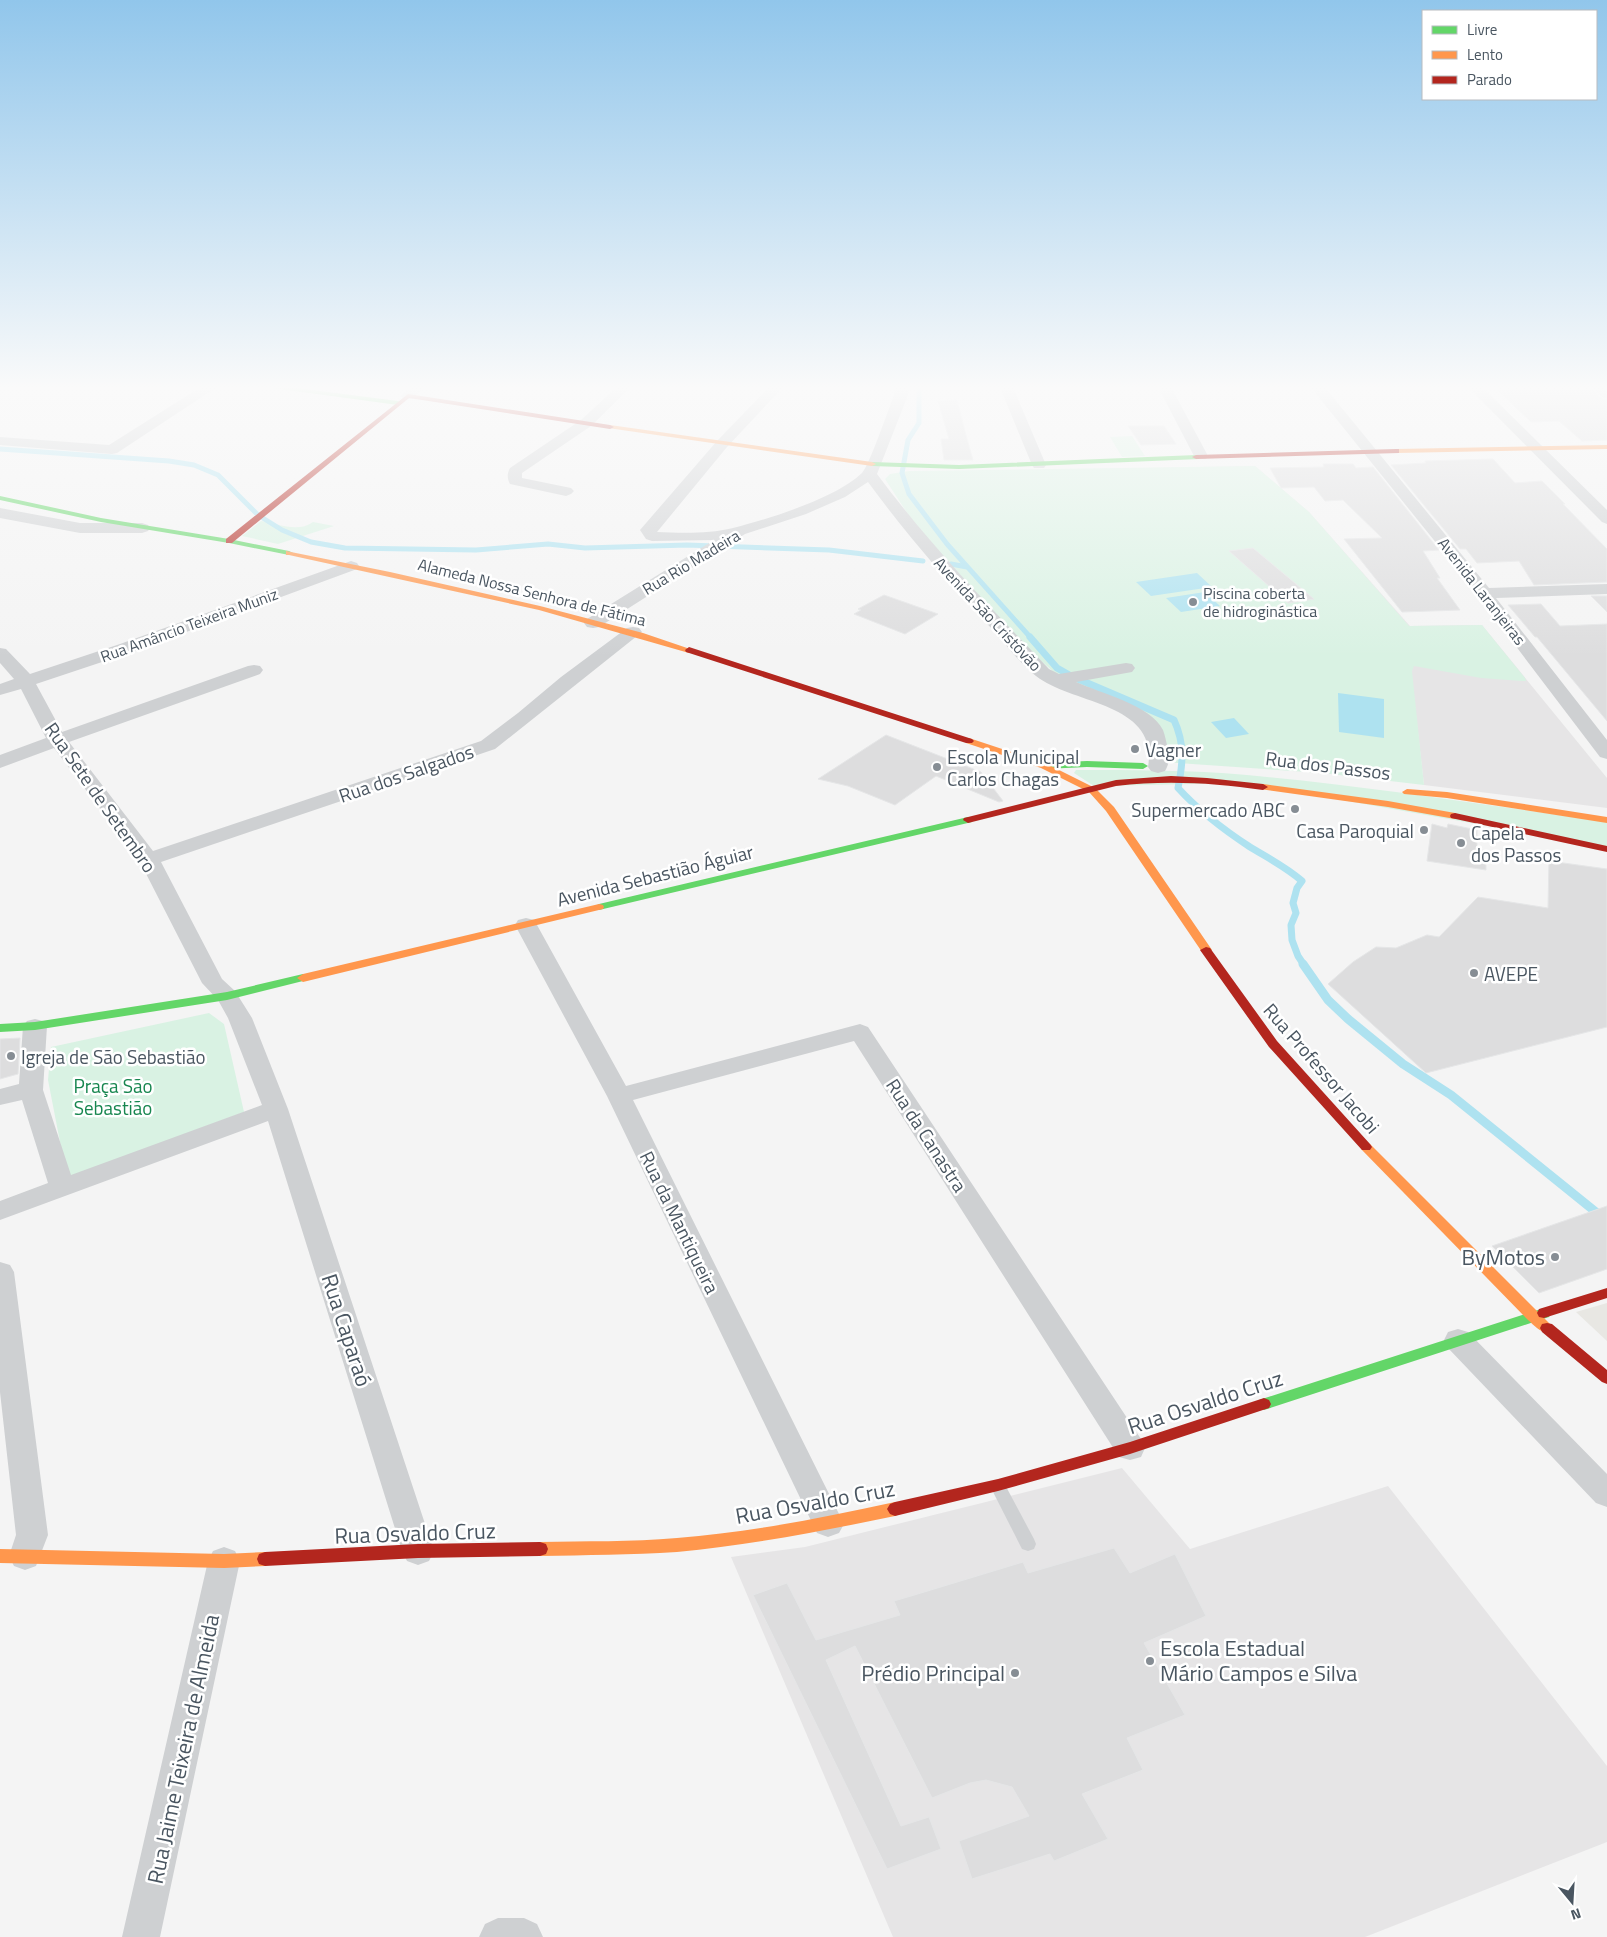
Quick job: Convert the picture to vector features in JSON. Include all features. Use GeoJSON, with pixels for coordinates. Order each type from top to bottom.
{"type":"FeatureCollection","features":[{"type":"Feature","properties":{"kind":"street"},"geometry":{"type":"LineString","coordinates":[[229,541],[310,475]]}},
{"type":"Feature","properties":{"kind":"street"},"geometry":{"type":"LineString","coordinates":[[515,475],[515,481],[566,490]]}},
{"type":"Feature","properties":{"kind":"street"},"geometry":{"type":"LineString","coordinates":[[695,475],[648,530],[652,536],[705,537],[739,532]]}},
{"type":"Feature","properties":{"kind":"street","name":"Rua Rio Madeira"},"geometry":{"type":"LineString","coordinates":[[592,622],[739,532],[801,511],[840,494],[864,475]]}},
{"type":"Feature","properties":{"kind":"street","name":"Avenida São Cristóvão"},"geometry":{"type":"LineString","coordinates":[[876,475],[905,522],[952,577],[1043,673],[1087,694],[1120,706],[1140,717],[1153,730],[1160,754],[1169,770]]}},
{"type":"Feature","properties":{"kind":"street","name":"Avenida Laranjeiras"},"geometry":{"type":"LineString","coordinates":[[1391,475],[1485,593],[1607,753]]}},
{"type":"Feature","properties":{"kind":"street"},"geometry":{"type":"LineString","coordinates":[[1562,475],[1607,519]]}},
{"type":"Feature","properties":{"kind":"street","name":"Alameda Nossa Senhora de Fátima"},"geometry":{"type":"LineString","coordinates":[[0,498],[142,528],[229,541],[493,596],[633,632],[1044,766]]}},
{"type":"Feature","properties":{"kind":"street"},"geometry":{"type":"LineString","coordinates":[[0,513],[80,528],[142,528]]}},
{"type":"Feature","properties":{"kind":"street","name":"Rua Amâncio Teixeira Muniz"},"geometry":{"type":"LineString","coordinates":[[0,690],[126,648],[351,566]]}},
{"type":"Feature","properties":{"kind":"street"},"geometry":{"type":"LineString","coordinates":[[1485,593],[1607,589]]}},
{"type":"Feature","properties":{"kind":"street","name":"Rua dos Salgados"},"geometry":{"type":"LineString","coordinates":[[149,859],[488,745],[525,718],[567,681],[633,632]]}},
{"type":"Feature","properties":{"kind":"street","name":"Rua Sete de Setembro"},"geometry":{"type":"LineString","coordinates":[[0,653],[26,681],[57,740],[91,788],[149,859],[214,983],[227,996]]}},
{"type":"Feature","properties":{"kind":"street"},"geometry":{"type":"LineString","coordinates":[[1056,680],[1126,668]]}},
{"type":"Feature","properties":{"kind":"street"},"geometry":{"type":"LineString","coordinates":[[0,762],[254,670]]}},
{"type":"Feature","properties":{"kind":"street","name":"Rua dos Passos"},"geometry":{"type":"LineString","coordinates":[[1044,766],[1087,764],[1257,774]]}},
{"type":"Feature","properties":{"kind":"street","name":"Rua Professor Jacobi"},"geometry":{"type":"LineString","coordinates":[[1044,766],[1092,790],[1110,809],[1190,928],[1273,1044],[1367,1148],[1533,1316],[1558,1337]]}},
{"type":"Feature","properties":{"kind":"street","name":"Rua dos Passos"},"geometry":{"type":"LineString","coordinates":[[1092,790],[1169,770],[1187,779],[1248,784],[1362,800],[1442,814],[1607,849]]}},
{"type":"Feature","properties":{"kind":"street","name":"Avenida Sebastião Águiar"},"geometry":{"type":"LineString","coordinates":[[227,996],[1092,790]]}},
{"type":"Feature","properties":{"kind":"street","name":"Rua dos Passos"},"geometry":{"type":"LineString","coordinates":[[1396,791],[1447,795],[1607,820]]}},
{"type":"Feature","properties":{"kind":"street","name":"Rua da Mantiqueira"},"geometry":{"type":"LineString","coordinates":[[526,924],[619,1096],[828,1524]]}},
{"type":"Feature","properties":{"kind":"street"},"geometry":{"type":"LineString","coordinates":[[0,1211],[276,1109],[240,1018],[227,996],[35,1026],[2,1026]]}},
{"type":"Feature","properties":{"kind":"street"},"geometry":{"type":"LineString","coordinates":[[35,1026],[31,1090],[62,1188]]}},
{"type":"Feature","properties":{"kind":"street","name":"Rua da Canastra"},"geometry":{"type":"LineString","coordinates":[[619,1096],[860,1032],[1130,1448]]}},
{"type":"Feature","properties":{"kind":"street"},"geometry":{"type":"LineString","coordinates":[[0,1097],[31,1090]]}},
{"type":"Feature","properties":{"kind":"street","name":"Rua Caparaó"},"geometry":{"type":"LineString","coordinates":[[276,1109],[418,1551]]}},
{"type":"Feature","properties":{"kind":"street"},"geometry":{"type":"LineString","coordinates":[[0,1272],[32,1534],[12,1556]]}},
{"type":"Feature","properties":{"kind":"street","name":"Rua Osvaldo Cruz"},"geometry":{"type":"LineString","coordinates":[[12,1556],[224,1562],[418,1551],[645,1547],[694,1543],[828,1524],[998,1484],[1130,1448],[1607,1293]]}},
{"type":"Feature","properties":{"kind":"street"},"geometry":{"type":"LineString","coordinates":[[1558,1337],[1607,1366]]}},
{"type":"Feature","properties":{"kind":"street"},"geometry":{"type":"LineString","coordinates":[[1558,1337],[1607,1378]]}},
{"type":"Feature","properties":{"kind":"street"},"geometry":{"type":"LineString","coordinates":[[1458,1340],[1607,1494]]}},
{"type":"Feature","properties":{"kind":"street","name":"Rua Jaime Teixeira de Almeida"},"geometry":{"type":"LineString","coordinates":[[142,1937],[224,1562]]}},
{"type":"Feature","properties":{"kind":"street"},"geometry":{"type":"LineString","coordinates":[[498,1937],[524,1937]]}},
{"type":"Feature","properties":{"kind":"lane"},"geometry":{"type":"LineString","coordinates":[[998,1484],[1028,1544]]}},
{"type":"Feature","properties":{"kind":"shaded area"},"geometry":{"type":"Polygon","coordinates":[[[1157,475],[1266,475],[1309,512],[1410,626],[1482,625],[1607,778],[1607,808],[1424,785],[1411,671],[1157,475]]]}},
{"type":"Feature","properties":{"kind":"shaded area"},"geometry":{"type":"Polygon","coordinates":[[[1607,1303],[1607,1341],[1576,1312],[1607,1303]]]}},
{"type":"Feature","properties":{"kind":"shaded area","name":"Escola Estadual Mário Campos e Silva"},"geometry":{"type":"Polygon","coordinates":[[[1122,1468],[1190,1549],[1388,1486],[1607,1766],[1607,1842],[1365,1937],[893,1937],[731,1557],[805,1547],[1122,1468]]]}},
{"type":"Feature","properties":{"kind":"green space"},"geometry":{"type":"Polygon","coordinates":[[[889,475],[1266,475],[1309,512],[1409,626],[1482,625],[1526,681],[1481,678],[1414,666],[1412,671],[1424,785],[1322,773],[1163,762],[1163,733],[1057,675],[1021,643],[913,522],[885,479],[889,475]]]}},
{"type":"Feature","properties":{"kind":"green space"},"geometry":{"type":"Polygon","coordinates":[[[261,521],[294,527],[301,527],[313,522],[334,526],[278,544],[242,536],[261,521]]]}},
{"type":"Feature","properties":{"kind":"green space"},"geometry":{"type":"Polygon","coordinates":[[[1076,770],[1183,771],[1292,779],[1607,822],[1607,847],[1246,783],[1094,786],[1074,773],[1076,770]]]}},
{"type":"Feature","properties":{"kind":"green space","name":"Praça São Sebastião"},"geometry":{"type":"Polygon","coordinates":[[[209,1013],[224,1024],[244,1112],[67,1178],[48,1080],[51,1047],[209,1013]]]}},
{"type":"Feature","properties":{"kind":"water"},"geometry":{"type":"Polygon","coordinates":[[[1197,573],[1212,587],[1151,596],[1136,582],[1197,573]]]}},
{"type":"Feature","properties":{"kind":"water","name":"Piscina coberta de hidroginástica"},"geometry":{"type":"Polygon","coordinates":[[[1205,592],[1220,606],[1181,612],[1166,598],[1205,592]]]}},
{"type":"Feature","properties":{"kind":"water"},"geometry":{"type":"Polygon","coordinates":[[[1338,693],[1384,699],[1384,738],[1339,732],[1338,693]]]}},
{"type":"Feature","properties":{"kind":"water"},"geometry":{"type":"Polygon","coordinates":[[[1234,718],[1249,734],[1226,738],[1211,722],[1234,718]]]}},
{"type":"Feature","properties":{"kind":"building"},"geometry":{"type":"Polygon","coordinates":[[[1274,475],[1380,475],[1439,550],[1423,551],[1440,578],[1437,578],[1460,610],[1402,612],[1344,539],[1382,538],[1343,500],[1325,501],[1314,487],[1281,488],[1274,475]]]}},
{"type":"Feature","properties":{"kind":"building"},"geometry":{"type":"Polygon","coordinates":[[[1400,475],[1508,475],[1515,483],[1542,481],[1607,549],[1607,582],[1534,585],[1519,561],[1477,563],[1466,549],[1460,549],[1400,475]]]}},
{"type":"Feature","properties":{"kind":"building"},"geometry":{"type":"Polygon","coordinates":[[[1253,548],[1314,599],[1288,603],[1229,551],[1253,548]]]}},
{"type":"Feature","properties":{"kind":"building"},"geometry":{"type":"Polygon","coordinates":[[[884,595],[938,614],[905,634],[854,614],[861,610],[858,609],[884,595]]]}},
{"type":"Feature","properties":{"kind":"building"},"geometry":{"type":"Polygon","coordinates":[[[1591,596],[1607,596],[1607,612],[1591,596]]]}},
{"type":"Feature","properties":{"kind":"building"},"geometry":{"type":"Polygon","coordinates":[[[1541,604],[1560,626],[1607,624],[1607,721],[1508,605],[1541,604]]]}},
{"type":"Feature","properties":{"kind":"building"},"geometry":{"type":"Polygon","coordinates":[[[886,735],[981,772],[1003,801],[999,802],[936,776],[895,805],[848,786],[818,779],[886,735]]]}},
{"type":"Feature","properties":{"kind":"building","name":"Capela dos Passos"},"geometry":{"type":"Polygon","coordinates":[[[1432,824],[1447,828],[1448,824],[1477,830],[1477,849],[1486,851],[1486,870],[1427,861],[1432,824]]]}},
{"type":"Feature","properties":{"kind":"building","name":"AVEPE"},"geometry":{"type":"Polygon","coordinates":[[[1549,861],[1607,869],[1607,1027],[1426,1073],[1328,984],[1353,962],[1376,947],[1396,948],[1427,935],[1439,937],[1478,897],[1548,908],[1549,861]]]}},
{"type":"Feature","properties":{"kind":"building","name":"Igreja de São Sebastião"},"geometry":{"type":"Polygon","coordinates":[[[20,1038],[18,1074],[0,1079],[0,1039],[20,1038]]]}},
{"type":"Feature","properties":{"kind":"building","name":"ByMotos"},"geometry":{"type":"Polygon","coordinates":[[[1607,1206],[1607,1269],[1539,1293],[1492,1246],[1607,1206]]]}},
{"type":"Feature","properties":{"kind":"building","name":"Prédio Principal"},"geometry":{"type":"Polygon","coordinates":[[[1114,1548],[1130,1573],[1175,1554],[1206,1616],[1144,1643],[1185,1715],[1127,1738],[1143,1770],[1082,1794],[1108,1839],[1054,1861],[1050,1854],[972,1879],[959,1841],[1029,1816],[1012,1787],[986,1780],[970,1783],[932,1798],[855,1646],[826,1660],[901,1826],[929,1817],[941,1849],[887,1869],[753,1595],[787,1583],[816,1640],[900,1615],[894,1601],[1023,1562],[1028,1573],[1114,1548]]]}},
{"type":"Feature","properties":{"kind":"waterway"},"geometry":{"type":"LineString","coordinates":[[218,475],[258,515],[282,530],[311,542],[345,548],[476,550],[548,544],[585,548],[687,545],[829,550],[923,561]]}},
{"type":"Feature","properties":{"kind":"waterway"},"geometry":{"type":"LineString","coordinates":[[903,475],[909,494],[947,544],[1031,638]]}},
{"type":"Feature","properties":{"kind":"waterway"},"geometry":{"type":"LineString","coordinates":[[951,564],[967,567]]}},
{"type":"Feature","properties":{"kind":"waterway"},"geometry":{"type":"LineString","coordinates":[[1030,637],[1057,668],[1071,676],[1174,720],[1180,737],[1182,754],[1178,788],[1194,805],[1221,827],[1302,881],[1297,888],[1293,903],[1296,913],[1291,925],[1292,940],[1298,956],[1304,965]]}},
{"type":"Feature","properties":{"kind":"waterway"},"geometry":{"type":"LineString","coordinates":[[1303,964],[1328,1000],[1348,1019],[1403,1064],[1451,1095],[1607,1221]]}},
{"type":"Feature","properties":{"kind":"traffic: fast"},"geometry":{"type":"LineString","coordinates":[[0,498],[101,520],[289,553]]}},
{"type":"Feature","properties":{"kind":"traffic: fast"},"geometry":{"type":"LineString","coordinates":[[1044,766],[1087,764],[1143,766]]}},
{"type":"Feature","properties":{"kind":"traffic: fast"},"geometry":{"type":"LineString","coordinates":[[599,907],[968,820]]}},
{"type":"Feature","properties":{"kind":"traffic: fast"},"geometry":{"type":"LineString","coordinates":[[0,1028],[35,1026],[227,996],[303,978]]}},
{"type":"Feature","properties":{"kind":"traffic: fast"},"geometry":{"type":"LineString","coordinates":[[1264,1404],[1544,1313]]}},
{"type":"Feature","properties":{"kind":"traffic: slow"},"geometry":{"type":"LineString","coordinates":[[289,553],[540,608],[689,650]]}},
{"type":"Feature","properties":{"kind":"traffic: slow"},"geometry":{"type":"LineString","coordinates":[[969,741],[1044,766],[1092,790],[1110,809],[1206,950]]}},
{"type":"Feature","properties":{"kind":"traffic: slow"},"geometry":{"type":"LineString","coordinates":[[1263,787],[1388,804],[1455,816]]}},
{"type":"Feature","properties":{"kind":"traffic: slow"},"geometry":{"type":"LineString","coordinates":[[1407,792],[1447,795],[1607,820]]}},
{"type":"Feature","properties":{"kind":"traffic: slow"},"geometry":{"type":"LineString","coordinates":[[303,978],[599,907]]}},
{"type":"Feature","properties":{"kind":"traffic: slow"},"geometry":{"type":"LineString","coordinates":[[1366,1147],[1547,1328]]}},
{"type":"Feature","properties":{"kind":"traffic: slow"},"geometry":{"type":"LineString","coordinates":[[540,1549],[634,1548],[678,1545],[802,1528],[895,1509]]}},
{"type":"Feature","properties":{"kind":"traffic: slow"},"geometry":{"type":"LineString","coordinates":[[0,1556],[224,1561],[265,1559]]}},
{"type":"Feature","properties":{"kind":"traffic: jam"},"geometry":{"type":"LineString","coordinates":[[229,541],[310,475]]}},
{"type":"Feature","properties":{"kind":"traffic: jam"},"geometry":{"type":"LineString","coordinates":[[689,650],[969,741]]}},
{"type":"Feature","properties":{"kind":"traffic: jam"},"geometry":{"type":"LineString","coordinates":[[968,820],[1116,783],[1189,780],[1263,787]]}},
{"type":"Feature","properties":{"kind":"traffic: jam"},"geometry":{"type":"LineString","coordinates":[[1455,816],[1607,849]]}},
{"type":"Feature","properties":{"kind":"traffic: jam"},"geometry":{"type":"LineString","coordinates":[[1206,950],[1273,1044],[1366,1147]]}},
{"type":"Feature","properties":{"kind":"traffic: jam"},"geometry":{"type":"LineString","coordinates":[[1544,1313],[1607,1293]]}},
{"type":"Feature","properties":{"kind":"traffic: jam"},"geometry":{"type":"LineString","coordinates":[[1547,1328],[1607,1378]]}},
{"type":"Feature","properties":{"kind":"traffic: jam"},"geometry":{"type":"LineString","coordinates":[[895,1509],[998,1485],[1130,1448],[1264,1404]]}},
{"type":"Feature","properties":{"kind":"traffic: jam"},"geometry":{"type":"LineString","coordinates":[[265,1559],[418,1551],[540,1549]]}},
{"type":"Feature","properties":{"kind":"place","name":"Piscina coberta de hidroginástica"},"geometry":{"type":"Point","coordinates":[1193,602]}},
{"type":"Feature","properties":{"kind":"place","name":"Vagner"},"geometry":{"type":"Point","coordinates":[1135,749]}},
{"type":"Feature","properties":{"kind":"place","name":"Escola Municipal Carlos Chagas"},"geometry":{"type":"Point","coordinates":[937,767]}},
{"type":"Feature","properties":{"kind":"place","name":"Supermercado ABC"},"geometry":{"type":"Point","coordinates":[1295,809]}},
{"type":"Feature","properties":{"kind":"place","name":"Casa Paroquial"},"geometry":{"type":"Point","coordinates":[1424,830]}},
{"type":"Feature","properties":{"kind":"place","name":"Capela dos Passos"},"geometry":{"type":"Point","coordinates":[1461,843]}},
{"type":"Feature","properties":{"kind":"place","name":"AVEPE"},"geometry":{"type":"Point","coordinates":[1474,973]}},
{"type":"Feature","properties":{"kind":"place","name":"Igreja de São Sebastião"},"geometry":{"type":"Point","coordinates":[11,1056]}},
{"type":"Feature","properties":{"kind":"place","name":"ByMotos"},"geometry":{"type":"Point","coordinates":[1555,1257]}},
{"type":"Feature","properties":{"kind":"place","name":"Escola Estadual Mário Campos e Silva"},"geometry":{"type":"Point","coordinates":[1150,1661]}},
{"type":"Feature","properties":{"kind":"place","name":"Prédio Principal"},"geometry":{"type":"Point","coordinates":[1015,1673]}}]}
